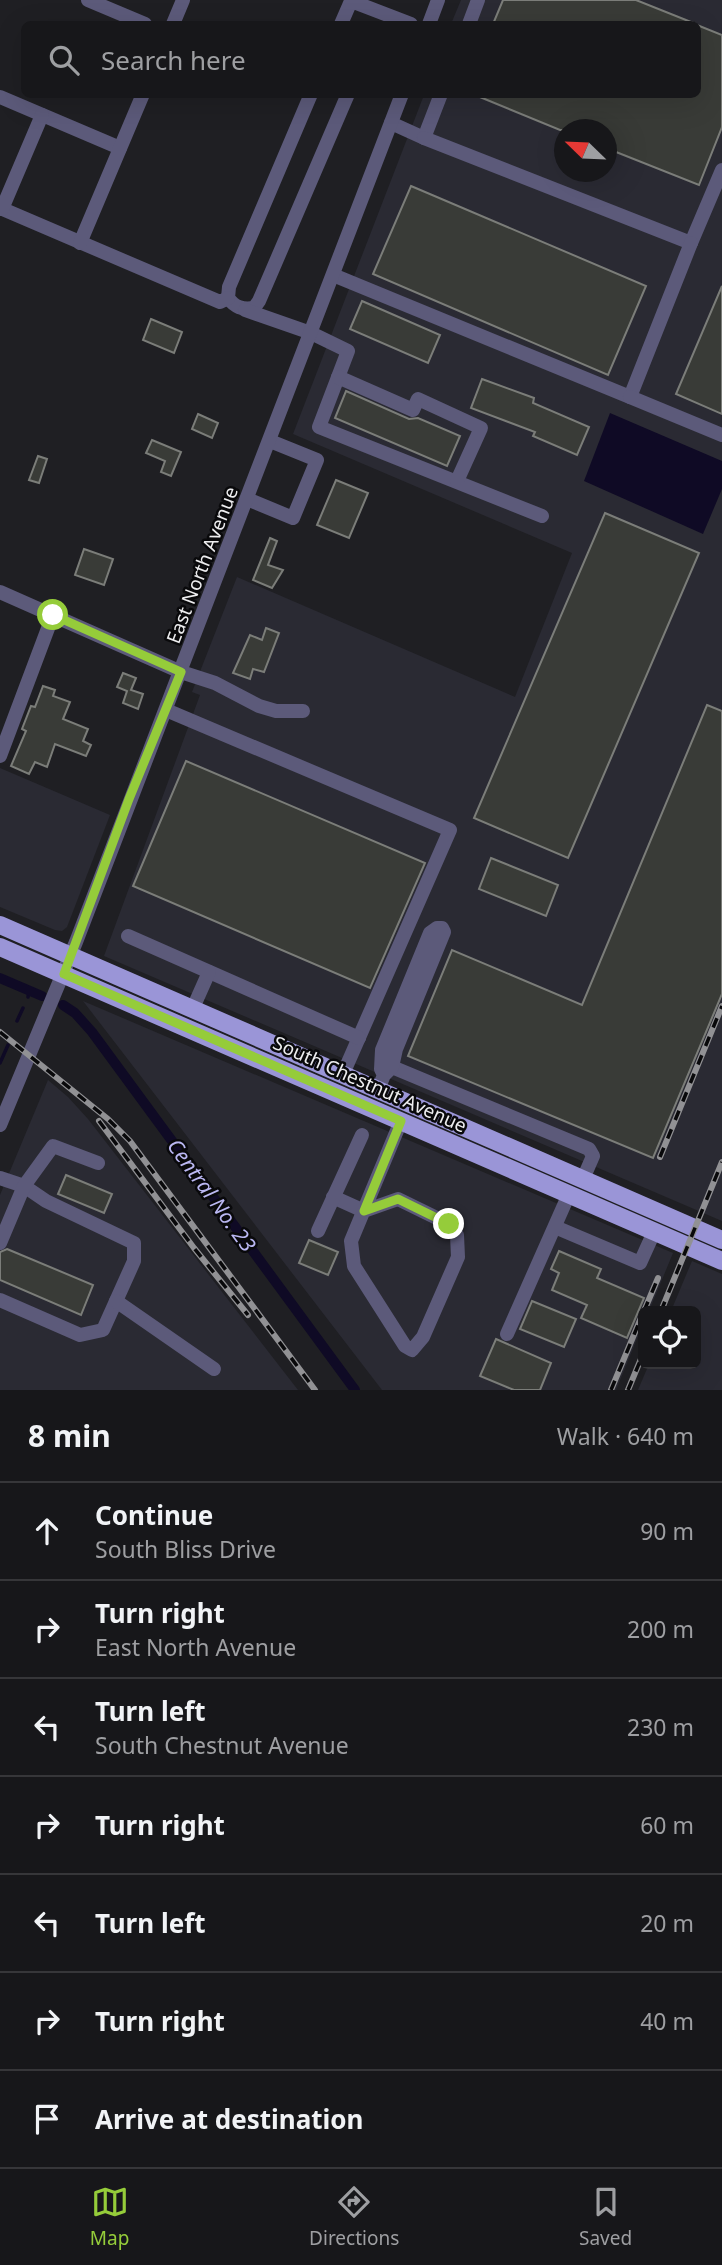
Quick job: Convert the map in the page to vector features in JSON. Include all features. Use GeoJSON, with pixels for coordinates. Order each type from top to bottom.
{"type":"FeatureCollection","features":[{"type":"Feature","properties":{"kind":"main road","name":"South Chestnut Avenue"},"geometry":{"type":"LineString","coordinates":[[0,925],[343,1074],[385,1077],[583,1179],[722,1240]]}},
{"type":"Feature","properties":{"kind":"main road","name":"South Chestnut Avenue"},"geometry":{"type":"LineString","coordinates":[[0,947],[60,982],[401,1121],[722,1261]]}},
{"type":"Feature","properties":{"kind":"street"},"geometry":{"type":"LineString","coordinates":[[88,0],[138,21]]}},
{"type":"Feature","properties":{"kind":"street"},"geometry":{"type":"LineString","coordinates":[[174,21],[183,0]]}},
{"type":"Feature","properties":{"kind":"street"},"geometry":{"type":"LineString","coordinates":[[342,21],[351,0],[380,19]]}},
{"type":"Feature","properties":{"kind":"street"},"geometry":{"type":"LineString","coordinates":[[430,21],[438,0]]}},
{"type":"Feature","properties":{"kind":"street"},"geometry":{"type":"LineString","coordinates":[[470,21],[478,0]]}},
{"type":"Feature","properties":{"kind":"street"},"geometry":{"type":"LineString","coordinates":[[0,97],[120,148]]}},
{"type":"Feature","properties":{"kind":"street"},"geometry":{"type":"LineString","coordinates":[[80,243],[141,98]]}},
{"type":"Feature","properties":{"kind":"street"},"geometry":{"type":"LineString","coordinates":[[309,98],[229,288],[228,298],[234,305],[245,310],[311,333],[348,351],[319,427],[542,516]]}},
{"type":"Feature","properties":{"kind":"street"},"geometry":{"type":"LineString","coordinates":[[245,310],[254,309],[259,301],[346,98]]}},
{"type":"Feature","properties":{"kind":"street","name":"East North Avenue"},"geometry":{"type":"LineString","coordinates":[[0,1125],[71,955],[400,98]]}},
{"type":"Feature","properties":{"kind":"street"},"geometry":{"type":"LineString","coordinates":[[424,138],[439,98]]}},
{"type":"Feature","properties":{"kind":"street"},"geometry":{"type":"LineString","coordinates":[[42,115],[1,208],[220,302],[228,298]]}},
{"type":"Feature","properties":{"kind":"street"},"geometry":{"type":"LineString","coordinates":[[391,123],[691,243]]}},
{"type":"Feature","properties":{"kind":"street"},"geometry":{"type":"LineString","coordinates":[[630,397],[722,170]]}},
{"type":"Feature","properties":{"kind":"street"},"geometry":{"type":"LineString","coordinates":[[333,275],[722,435]]}},
{"type":"Feature","properties":{"kind":"street"},"geometry":{"type":"LineString","coordinates":[[338,377],[413,410],[418,399],[481,428],[457,481]]}},
{"type":"Feature","properties":{"kind":"street"},"geometry":{"type":"LineString","coordinates":[[247,499],[293,517],[317,460],[270,441]]}},
{"type":"Feature","properties":{"kind":"street"},"geometry":{"type":"LineString","coordinates":[[0,592],[181,672],[215,682],[259,706],[276,711],[303,710]]}},
{"type":"Feature","properties":{"kind":"street"},"geometry":{"type":"LineString","coordinates":[[0,756],[53,615]]}},
{"type":"Feature","properties":{"kind":"street"},"geometry":{"type":"LineString","coordinates":[[166,710],[450,830],[343,1074]]}},
{"type":"Feature","properties":{"kind":"street"},"geometry":{"type":"LineString","coordinates":[[385,1077],[444,932],[442,928],[430,933],[382,1050],[381,1069],[385,1077],[589,1149],[593,1156],[583,1179]]}},
{"type":"Feature","properties":{"kind":"street"},"geometry":{"type":"LineString","coordinates":[[128,936],[359,1038]]}},
{"type":"Feature","properties":{"kind":"street"},"geometry":{"type":"LineString","coordinates":[[193,1009],[209,972]]}},
{"type":"Feature","properties":{"kind":"street"},"geometry":{"type":"LineString","coordinates":[[333,1197],[364,1211],[398,1199],[449,1224],[457,1235],[458,1257],[423,1337],[412,1350],[405,1346],[354,1266],[351,1241],[364,1211],[401,1121]]}},
{"type":"Feature","properties":{"kind":"street"},"geometry":{"type":"LineString","coordinates":[[318,1231],[362,1135]]}},
{"type":"Feature","properties":{"kind":"street"},"geometry":{"type":"LineString","coordinates":[[0,1243],[24,1186],[53,1146],[98,1163]]}},
{"type":"Feature","properties":{"kind":"street"},"geometry":{"type":"LineString","coordinates":[[0,1178],[24,1186],[46,1201],[134,1243],[134,1261],[103,1330],[79,1335],[0,1300]]}},
{"type":"Feature","properties":{"kind":"street"},"geometry":{"type":"LineString","coordinates":[[507,1334],[569,1194]]}},
{"type":"Feature","properties":{"kind":"street"},"geometry":{"type":"LineString","coordinates":[[555,1227],[640,1263],[654,1231]]}},
{"type":"Feature","properties":{"kind":"street"},"geometry":{"type":"LineString","coordinates":[[116,1301],[214,1369]]}},
{"type":"Feature","properties":{"kind":"shaded area"},"geometry":{"type":"Polygon","coordinates":[[[461,0],[722,0],[722,1221],[104,956],[200,695],[192,692],[237,577],[515,697],[572,553],[293,434],[423,98],[701,98],[701,21],[452,21],[461,0]]]}},
{"type":"Feature","properties":{"kind":"shaded area"},"geometry":{"type":"Polygon","coordinates":[[[610,413],[722,461],[722,489],[703,534],[584,481],[610,413]]]}},
{"type":"Feature","properties":{"kind":"shaded area"},"geometry":{"type":"Polygon","coordinates":[[[0,768],[110,815],[67,927],[62,931],[0,907],[0,768]]]}},
{"type":"Feature","properties":{"kind":"shaded area"},"geometry":{"type":"Polygon","coordinates":[[[83,1001],[673,1253],[651,1306],[638,1306],[638,1336],[616,1390],[382,1390],[83,1001]]]}},
{"type":"Feature","properties":{"kind":"shaded area"},"geometry":{"type":"Polygon","coordinates":[[[48,1080],[88,1119],[298,1390],[0,1390],[0,1195],[48,1080]]]}},
{"type":"Feature","properties":{"kind":"shaded area"},"geometry":{"type":"Polygon","coordinates":[[[692,1261],[722,1274],[722,1390],[638,1390],[647,1369],[701,1369],[701,1306],[673,1306],[692,1261]]]}},
{"type":"Feature","properties":{"kind":"building"},"geometry":{"type":"Polygon","coordinates":[[[503,0],[636,0],[688,21],[494,21],[503,0]]]}},
{"type":"Feature","properties":{"kind":"building"},"geometry":{"type":"Polygon","coordinates":[[[701,27],[722,35],[722,127],[699,185],[617,152],[617,119],[554,119],[554,128],[482,98],[701,98],[701,27]]]}},
{"type":"Feature","properties":{"kind":"building"},"geometry":{"type":"Polygon","coordinates":[[[411,186],[646,286],[608,375],[373,274],[411,186]]]}},
{"type":"Feature","properties":{"kind":"building"},"geometry":{"type":"Polygon","coordinates":[[[722,286],[722,414],[676,394],[722,286]]]}},
{"type":"Feature","properties":{"kind":"building"},"geometry":{"type":"Polygon","coordinates":[[[362,301],[440,335],[428,363],[350,329],[362,301]]]}},
{"type":"Feature","properties":{"kind":"building"},"geometry":{"type":"Polygon","coordinates":[[[151,319],[182,332],[174,353],[143,340],[151,319]]]}},
{"type":"Feature","properties":{"kind":"building"},"geometry":{"type":"Polygon","coordinates":[[[482,379],[534,398],[533,403],[589,427],[577,455],[533,436],[535,432],[471,408],[482,379]]]}},
{"type":"Feature","properties":{"kind":"building"},"geometry":{"type":"Polygon","coordinates":[[[346,391],[409,419],[418,418],[460,436],[447,466],[335,418],[346,391]]]}},
{"type":"Feature","properties":{"kind":"building"},"geometry":{"type":"Polygon","coordinates":[[[198,414],[218,423],[212,438],[192,429],[198,414]]]}},
{"type":"Feature","properties":{"kind":"building"},"geometry":{"type":"Polygon","coordinates":[[[152,440],[181,452],[171,476],[161,472],[165,461],[146,453],[152,440]]]}},
{"type":"Feature","properties":{"kind":"building"},"geometry":{"type":"Polygon","coordinates":[[[38,456],[47,459],[39,483],[29,480],[38,456]]]}},
{"type":"Feature","properties":{"kind":"building"},"geometry":{"type":"Polygon","coordinates":[[[336,480],[368,493],[349,538],[317,525],[336,480]]]}},
{"type":"Feature","properties":{"kind":"building"},"geometry":{"type":"Polygon","coordinates":[[[605,513],[699,553],[568,858],[474,818],[605,513]]]}},
{"type":"Feature","properties":{"kind":"building"},"geometry":{"type":"Polygon","coordinates":[[[270,538],[277,541],[268,565],[283,570],[272,588],[253,580],[270,538]]]}},
{"type":"Feature","properties":{"kind":"building"},"geometry":{"type":"Polygon","coordinates":[[[84,549],[113,559],[104,585],[75,575],[84,549]]]}},
{"type":"Feature","properties":{"kind":"building"},"geometry":{"type":"Polygon","coordinates":[[[266,628],[279,633],[264,672],[253,669],[250,679],[233,673],[250,635],[262,640],[266,628]]]}},
{"type":"Feature","properties":{"kind":"building"},"geometry":{"type":"Polygon","coordinates":[[[123,673],[136,678],[131,690],[143,694],[138,709],[123,703],[127,691],[117,687],[123,673]]]}},
{"type":"Feature","properties":{"kind":"building"},"geometry":{"type":"Polygon","coordinates":[[[43,686],[55,690],[53,696],[70,702],[63,719],[88,729],[83,741],[91,745],[86,756],[55,744],[47,767],[35,762],[29,774],[11,766],[26,731],[22,729],[31,706],[35,707],[43,686]]]}},
{"type":"Feature","properties":{"kind":"building"},"geometry":{"type":"Polygon","coordinates":[[[707,705],[722,711],[722,994],[653,1158],[408,1056],[452,950],[582,1005],[707,705]]]}},
{"type":"Feature","properties":{"kind":"building"},"geometry":{"type":"Polygon","coordinates":[[[186,761],[425,863],[370,988],[133,886],[186,761]]]}},
{"type":"Feature","properties":{"kind":"building"},"geometry":{"type":"Polygon","coordinates":[[[491,858],[558,885],[546,916],[479,889],[491,858]]]}},
{"type":"Feature","properties":{"kind":"building"},"geometry":{"type":"Polygon","coordinates":[[[66,1175],[112,1194],[104,1213],[58,1194],[66,1175]]]}},
{"type":"Feature","properties":{"kind":"building"},"geometry":{"type":"Polygon","coordinates":[[[309,1240],[338,1252],[328,1275],[299,1263],[309,1240]]]}},
{"type":"Feature","properties":{"kind":"building"},"geometry":{"type":"Polygon","coordinates":[[[7,1249],[93,1285],[81,1315],[0,1280],[0,1252],[7,1249]]]}},
{"type":"Feature","properties":{"kind":"building"},"geometry":{"type":"Polygon","coordinates":[[[559,1251],[601,1269],[597,1278],[644,1298],[638,1306],[627,1338],[581,1318],[587,1305],[552,1290],[559,1273],[551,1269],[559,1251]]]}},
{"type":"Feature","properties":{"kind":"building"},"geometry":{"type":"Polygon","coordinates":[[[532,1301],[576,1319],[564,1347],[520,1329],[532,1301]]]}},
{"type":"Feature","properties":{"kind":"building"},"geometry":{"type":"Polygon","coordinates":[[[496,1339],[551,1363],[540,1390],[514,1390],[480,1376],[496,1339]]]}},
{"type":"Feature","properties":{"kind":"waterway","name":"Central No. 23"},"geometry":{"type":"LineString","coordinates":[[0,978],[42,996]]}},
{"type":"Feature","properties":{"kind":"waterway","name":"Central No. 23"},"geometry":{"type":"LineString","coordinates":[[28,997],[29,990]]}},
{"type":"Feature","properties":{"kind":"waterway","name":"Central No. 23"},"geometry":{"type":"LineString","coordinates":[[63,1005],[75,1013],[92,1032],[355,1390]]}},
{"type":"Feature","properties":{"kind":"waterway"},"geometry":{"type":"LineString","coordinates":[[17,1021],[23,1008]]}},
{"type":"Feature","properties":{"kind":"waterway"},"geometry":{"type":"LineString","coordinates":[[0,1063],[8,1045]]}},
{"type":"Feature","properties":{"kind":"railway"},"geometry":{"type":"LineString","coordinates":[[660,1157],[722,1006]]}},
{"type":"Feature","properties":{"kind":"railway"},"geometry":{"type":"LineString","coordinates":[[0,1032],[108,1119],[130,1141],[315,1390]]}},
{"type":"Feature","properties":{"kind":"railway"},"geometry":{"type":"LineString","coordinates":[[99,1121],[248,1315]]}},
{"type":"Feature","properties":{"kind":"railway"},"geometry":{"type":"LineString","coordinates":[[663,1306],[722,1162]]}},
{"type":"Feature","properties":{"kind":"railway"},"geometry":{"type":"LineString","coordinates":[[646,1306],[658,1278]]}},
{"type":"Feature","properties":{"kind":"railway"},"geometry":{"type":"LineString","coordinates":[[611,1390],[638,1325]]}},
{"type":"Feature","properties":{"kind":"railway"},"geometry":{"type":"LineString","coordinates":[[628,1390],[638,1366]]}},
{"type":"Feature","properties":{"kind":"route"},"geometry":{"type":"LineString","coordinates":[[53,615],[181,672],[129,799],[64,974],[401,1121],[364,1211],[398,1199],[449,1224]]}}]}
